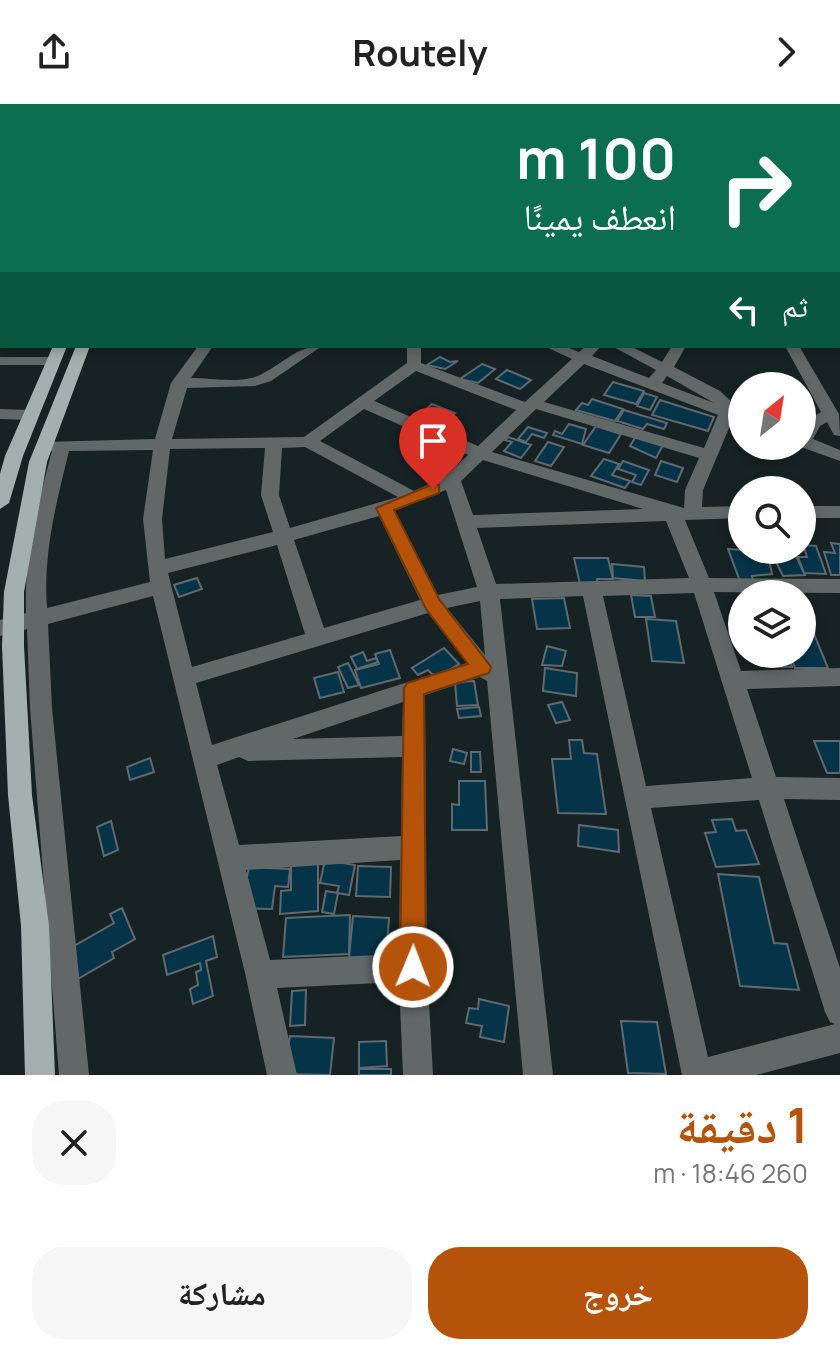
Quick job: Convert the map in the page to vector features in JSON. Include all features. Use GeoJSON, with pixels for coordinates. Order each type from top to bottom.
{"type":"FeatureCollection","features":[{"type":"Feature","properties":{"kind":"main road"},"geometry":{"type":"LineString","coordinates":[[40,1075],[40,993],[6,626],[26,524],[82,348]]}},
{"type":"Feature","properties":{"kind":"main road"},"geometry":{"type":"LineString","coordinates":[[0,503],[56,354]]}},
{"type":"Feature","properties":{"kind":"street"},"geometry":{"type":"LineString","coordinates":[[203,348],[197,352],[179,383],[153,500],[153,541],[203,759],[262,975],[282,1075]]}},
{"type":"Feature","properties":{"kind":"street"},"geometry":{"type":"LineString","coordinates":[[179,383],[250,383],[266,378],[312,348]]}},
{"type":"Feature","properties":{"kind":"street"},"geometry":{"type":"LineString","coordinates":[[414,348],[414,365]]}},
{"type":"Feature","properties":{"kind":"street"},"geometry":{"type":"LineString","coordinates":[[563,348],[586,352],[652,385],[728,414]]}},
{"type":"Feature","properties":{"kind":"street"},"geometry":{"type":"LineString","coordinates":[[623,348],[714,394],[728,409]]}},
{"type":"Feature","properties":{"kind":"street"},"geometry":{"type":"LineString","coordinates":[[652,385],[678,348]]}},
{"type":"Feature","properties":{"kind":"street"},"geometry":{"type":"LineString","coordinates":[[793,348],[840,431]]}},
{"type":"Feature","properties":{"kind":"street"},"geometry":{"type":"LineString","coordinates":[[6,626],[37,620],[281,536],[414,498],[452,480],[586,352]]}},
{"type":"Feature","properties":{"kind":"street"},"geometry":{"type":"LineString","coordinates":[[0,361],[56,354]]}},
{"type":"Feature","properties":{"kind":"street"},"geometry":{"type":"LineString","coordinates":[[308,442],[414,365]]}},
{"type":"Feature","properties":{"kind":"street"},"geometry":{"type":"LineString","coordinates":[[414,365],[528,406],[709,455]]}},
{"type":"Feature","properties":{"kind":"street"},"geometry":{"type":"LineString","coordinates":[[363,402],[478,453],[682,512]]}},
{"type":"Feature","properties":{"kind":"street"},"geometry":{"type":"LineString","coordinates":[[0,414],[31,415]]}},
{"type":"Feature","properties":{"kind":"street"},"geometry":{"type":"LineString","coordinates":[[816,422],[831,414]]}},
{"type":"Feature","properties":{"kind":"street"},"geometry":{"type":"LineString","coordinates":[[728,428],[709,455],[682,512],[766,788],[840,1012]]}},
{"type":"Feature","properties":{"kind":"street"},"geometry":{"type":"LineString","coordinates":[[74,1075],[41,708],[35,577],[53,446],[308,442],[414,498]]}},
{"type":"Feature","properties":{"kind":"street"},"geometry":{"type":"LineString","coordinates":[[274,443],[270,495],[317,638]]}},
{"type":"Feature","properties":{"kind":"street"},"geometry":{"type":"LineString","coordinates":[[816,447],[840,456]]}},
{"type":"Feature","properties":{"kind":"street"},"geometry":{"type":"LineString","coordinates":[[452,480],[489,592],[491,673],[538,1075]]}},
{"type":"Feature","properties":{"kind":"street"},"geometry":{"type":"LineString","coordinates":[[384,508],[432,604],[491,673]]}},
{"type":"Feature","properties":{"kind":"street"},"geometry":{"type":"LineString","coordinates":[[465,522],[728,512]]}},
{"type":"Feature","properties":{"kind":"street"},"geometry":{"type":"LineString","coordinates":[[816,512],[840,512]]}},
{"type":"Feature","properties":{"kind":"street"},"geometry":{"type":"LineString","coordinates":[[184,678],[432,604],[489,592],[702,585],[840,586]]}},
{"type":"Feature","properties":{"kind":"street"},"geometry":{"type":"LineString","coordinates":[[591,589],[698,1075],[840,1038]]}},
{"type":"Feature","properties":{"kind":"street"},"geometry":{"type":"LineString","coordinates":[[203,759],[414,688],[491,673]]}},
{"type":"Feature","properties":{"kind":"street"},"geometry":{"type":"LineString","coordinates":[[733,680],[840,677]]}},
{"type":"Feature","properties":{"kind":"street"},"geometry":{"type":"LineString","coordinates":[[414,688],[413,967],[418,1075]]}},
{"type":"Feature","properties":{"kind":"street"},"geometry":{"type":"LineString","coordinates":[[228,751],[414,746]]}},
{"type":"Feature","properties":{"kind":"street"},"geometry":{"type":"LineString","coordinates":[[637,798],[766,788],[840,789]]}},
{"type":"Feature","properties":{"kind":"street"},"geometry":{"type":"LineString","coordinates":[[230,858],[415,847]]}},
{"type":"Feature","properties":{"kind":"street"},"geometry":{"type":"LineString","coordinates":[[262,975],[413,967]]}},
{"type":"Feature","properties":{"kind":"building"},"geometry":{"type":"Polygon","coordinates":[[[440,357],[450,362],[458,361],[445,369],[427,365],[440,357]]]}},
{"type":"Feature","properties":{"kind":"building"},"geometry":{"type":"Polygon","coordinates":[[[482,364],[495,369],[478,383],[460,379],[482,364]]]}},
{"type":"Feature","properties":{"kind":"building"},"geometry":{"type":"Polygon","coordinates":[[[507,370],[531,380],[520,389],[496,379],[507,370]]]}},
{"type":"Feature","properties":{"kind":"building"},"geometry":{"type":"Polygon","coordinates":[[[613,382],[644,391],[636,404],[604,395],[613,382]]]}},
{"type":"Feature","properties":{"kind":"building"},"geometry":{"type":"Polygon","coordinates":[[[644,393],[657,397],[650,410],[637,406],[644,393]]]}},
{"type":"Feature","properties":{"kind":"building"},"geometry":{"type":"Polygon","coordinates":[[[592,399],[623,409],[615,421],[576,410],[582,403],[588,405],[592,399]]]}},
{"type":"Feature","properties":{"kind":"building"},"geometry":{"type":"Polygon","coordinates":[[[660,400],[714,417],[708,431],[652,415],[660,400]]]}},
{"type":"Feature","properties":{"kind":"building"},"geometry":{"type":"Polygon","coordinates":[[[432,404],[455,413],[446,422],[422,413],[432,404]]]}},
{"type":"Feature","properties":{"kind":"building"},"geometry":{"type":"Polygon","coordinates":[[[624,410],[667,423],[664,429],[647,424],[643,429],[617,421],[624,410]]]}},
{"type":"Feature","properties":{"kind":"building"},"geometry":{"type":"Polygon","coordinates":[[[569,424],[586,429],[582,444],[553,435],[555,431],[562,434],[569,424]]]}},
{"type":"Feature","properties":{"kind":"building"},"geometry":{"type":"Polygon","coordinates":[[[596,426],[621,434],[609,453],[583,445],[596,426]]]}},
{"type":"Feature","properties":{"kind":"building"},"geometry":{"type":"Polygon","coordinates":[[[528,427],[547,433],[544,438],[532,434],[526,442],[518,439],[528,427]]]}},
{"type":"Feature","properties":{"kind":"building"},"geometry":{"type":"Polygon","coordinates":[[[636,436],[663,445],[656,458],[630,446],[636,436]]]}},
{"type":"Feature","properties":{"kind":"building"},"geometry":{"type":"Polygon","coordinates":[[[508,437],[531,445],[521,458],[504,451],[512,442],[505,440],[508,437]]]}},
{"type":"Feature","properties":{"kind":"building"},"geometry":{"type":"Polygon","coordinates":[[[548,442],[564,447],[551,466],[535,461],[548,442]]]}},
{"type":"Feature","properties":{"kind":"building"},"geometry":{"type":"Polygon","coordinates":[[[421,450],[442,458],[430,470],[409,461],[421,450]]]}},
{"type":"Feature","properties":{"kind":"building"},"geometry":{"type":"Polygon","coordinates":[[[604,459],[619,464],[612,475],[630,481],[625,488],[591,476],[604,459]]]}},
{"type":"Feature","properties":{"kind":"building"},"geometry":{"type":"Polygon","coordinates":[[[623,461],[649,470],[641,485],[632,482],[636,475],[618,469],[623,461]]]}},
{"type":"Feature","properties":{"kind":"building"},"geometry":{"type":"Polygon","coordinates":[[[661,461],[683,468],[677,482],[655,475],[661,461]]]}},
{"type":"Feature","properties":{"kind":"building"},"geometry":{"type":"Polygon","coordinates":[[[831,543],[840,544],[840,575],[831,575],[824,552],[835,553],[831,543]]]}},
{"type":"Feature","properties":{"kind":"building"},"geometry":{"type":"Polygon","coordinates":[[[816,546],[826,574],[804,573],[801,564],[816,564],[816,546]]]}},
{"type":"Feature","properties":{"kind":"building"},"geometry":{"type":"Polygon","coordinates":[[[574,558],[608,558],[613,579],[597,579],[598,584],[580,584],[574,558]]]}},
{"type":"Feature","properties":{"kind":"building"},"geometry":{"type":"Polygon","coordinates":[[[612,564],[644,567],[645,581],[613,578],[612,564]]]}},
{"type":"Feature","properties":{"kind":"building"},"geometry":{"type":"Polygon","coordinates":[[[734,564],[770,564],[772,574],[740,580],[734,564]]]}},
{"type":"Feature","properties":{"kind":"building"},"geometry":{"type":"Polygon","coordinates":[[[777,564],[800,564],[805,575],[783,576],[777,564]]]}},
{"type":"Feature","properties":{"kind":"building"},"geometry":{"type":"Polygon","coordinates":[[[197,578],[202,589],[179,597],[174,585],[197,578]]]}},
{"type":"Feature","properties":{"kind":"building"},"geometry":{"type":"Polygon","coordinates":[[[631,595],[651,596],[655,617],[635,617],[631,595]]]}},
{"type":"Feature","properties":{"kind":"building"},"geometry":{"type":"Polygon","coordinates":[[[564,598],[570,628],[537,629],[532,599],[564,598]]]}},
{"type":"Feature","properties":{"kind":"building"},"geometry":{"type":"Polygon","coordinates":[[[646,619],[676,621],[684,663],[652,661],[646,619]]]}},
{"type":"Feature","properties":{"kind":"building"},"geometry":{"type":"Polygon","coordinates":[[[816,639],[828,668],[816,668],[816,639]]]}},
{"type":"Feature","properties":{"kind":"building"},"geometry":{"type":"Polygon","coordinates":[[[547,646],[566,651],[562,666],[542,665],[547,646]]]}},
{"type":"Feature","properties":{"kind":"building"},"geometry":{"type":"Polygon","coordinates":[[[444,648],[459,664],[436,678],[428,670],[418,675],[412,668],[444,648]]]}},
{"type":"Feature","properties":{"kind":"building"},"geometry":{"type":"Polygon","coordinates":[[[390,650],[400,678],[361,688],[355,670],[379,664],[375,654],[390,650]]]}},
{"type":"Feature","properties":{"kind":"building"},"geometry":{"type":"Polygon","coordinates":[[[363,652],[367,661],[376,658],[378,662],[357,669],[351,657],[363,652]]]}},
{"type":"Feature","properties":{"kind":"building"},"geometry":{"type":"Polygon","coordinates":[[[348,663],[359,685],[348,688],[338,667],[348,663]]]}},
{"type":"Feature","properties":{"kind":"building"},"geometry":{"type":"Polygon","coordinates":[[[545,668],[577,673],[576,696],[543,691],[545,668]]]}},
{"type":"Feature","properties":{"kind":"building"},"geometry":{"type":"Polygon","coordinates":[[[338,672],[344,692],[320,698],[314,678],[338,672]]]}},
{"type":"Feature","properties":{"kind":"building"},"geometry":{"type":"Polygon","coordinates":[[[474,681],[478,705],[457,706],[455,682],[474,681]]]}},
{"type":"Feature","properties":{"kind":"building"},"geometry":{"type":"Polygon","coordinates":[[[562,702],[570,720],[556,723],[548,705],[562,702]]]}},
{"type":"Feature","properties":{"kind":"building"},"geometry":{"type":"Polygon","coordinates":[[[479,707],[481,716],[459,718],[457,709],[479,707]]]}},
{"type":"Feature","properties":{"kind":"building"},"geometry":{"type":"Polygon","coordinates":[[[569,740],[582,740],[584,753],[597,754],[606,814],[558,813],[552,759],[571,759],[569,740]]]}},
{"type":"Feature","properties":{"kind":"building"},"geometry":{"type":"Polygon","coordinates":[[[814,741],[840,741],[840,773],[827,773],[814,741]]]}},
{"type":"Feature","properties":{"kind":"building"},"geometry":{"type":"Polygon","coordinates":[[[453,749],[467,753],[464,764],[450,761],[453,749]]]}},
{"type":"Feature","properties":{"kind":"building"},"geometry":{"type":"Polygon","coordinates":[[[471,752],[480,752],[481,772],[471,772],[471,752]]]}},
{"type":"Feature","properties":{"kind":"building"},"geometry":{"type":"Polygon","coordinates":[[[150,758],[154,772],[130,780],[127,767],[150,758]]]}},
{"type":"Feature","properties":{"kind":"building"},"geometry":{"type":"Polygon","coordinates":[[[459,781],[485,781],[487,830],[452,830],[452,804],[459,805],[459,781]]]}},
{"type":"Feature","properties":{"kind":"building"},"geometry":{"type":"Polygon","coordinates":[[[732,819],[736,831],[746,830],[759,864],[716,867],[705,833],[716,832],[712,820],[732,819]]]}},
{"type":"Feature","properties":{"kind":"building"},"geometry":{"type":"Polygon","coordinates":[[[111,821],[118,850],[104,856],[97,827],[111,821]]]}},
{"type":"Feature","properties":{"kind":"building"},"geometry":{"type":"Polygon","coordinates":[[[579,825],[618,830],[619,852],[578,846],[579,825]]]}},
{"type":"Feature","properties":{"kind":"building"},"geometry":{"type":"Polygon","coordinates":[[[325,860],[355,865],[349,895],[337,893],[339,886],[320,883],[325,860]]]}},
{"type":"Feature","properties":{"kind":"building"},"geometry":{"type":"Polygon","coordinates":[[[318,863],[318,911],[280,914],[281,891],[291,890],[291,865],[318,863]]]}},
{"type":"Feature","properties":{"kind":"building"},"geometry":{"type":"Polygon","coordinates":[[[358,866],[391,867],[390,897],[356,896],[358,866]]]}},
{"type":"Feature","properties":{"kind":"building"},"geometry":{"type":"Polygon","coordinates":[[[249,867],[290,869],[288,887],[275,886],[272,909],[241,908],[249,867]]]}},
{"type":"Feature","properties":{"kind":"building"},"geometry":{"type":"Polygon","coordinates":[[[718,874],[759,877],[774,943],[787,944],[799,990],[740,986],[718,874]]]}},
{"type":"Feature","properties":{"kind":"building"},"geometry":{"type":"Polygon","coordinates":[[[326,891],[338,893],[334,914],[322,912],[326,891]]]}},
{"type":"Feature","properties":{"kind":"building"},"geometry":{"type":"Polygon","coordinates":[[[122,908],[135,939],[112,952],[114,958],[76,980],[67,950],[114,923],[110,914],[122,908]]]}},
{"type":"Feature","properties":{"kind":"building"},"geometry":{"type":"Polygon","coordinates":[[[350,915],[349,954],[283,957],[286,918],[350,915]]]}},
{"type":"Feature","properties":{"kind":"building"},"geometry":{"type":"Polygon","coordinates":[[[353,916],[389,918],[386,959],[349,957],[353,916]]]}},
{"type":"Feature","properties":{"kind":"building"},"geometry":{"type":"Polygon","coordinates":[[[213,936],[217,957],[206,961],[213,996],[193,1004],[190,989],[198,985],[196,972],[201,970],[200,963],[167,975],[163,955],[213,936]]]}},
{"type":"Feature","properties":{"kind":"building"},"geometry":{"type":"Polygon","coordinates":[[[306,990],[305,1025],[290,1026],[292,991],[306,990]]]}},
{"type":"Feature","properties":{"kind":"building"},"geometry":{"type":"Polygon","coordinates":[[[479,999],[509,1006],[504,1042],[480,1037],[482,1026],[466,1023],[469,1008],[478,1009],[479,999]]]}},
{"type":"Feature","properties":{"kind":"building"},"geometry":{"type":"Polygon","coordinates":[[[621,1021],[657,1022],[666,1074],[628,1073],[621,1021]]]}},
{"type":"Feature","properties":{"kind":"building"},"geometry":{"type":"Polygon","coordinates":[[[290,1036],[334,1038],[330,1075],[284,1074],[290,1036]]]}},
{"type":"Feature","properties":{"kind":"building"},"geometry":{"type":"Polygon","coordinates":[[[386,1041],[387,1066],[359,1068],[359,1042],[386,1041]]]}},
{"type":"Feature","properties":{"kind":"building"},"geometry":{"type":"Polygon","coordinates":[[[359,1069],[391,1069],[391,1075],[359,1075],[359,1069]]]}},
{"type":"Feature","properties":{"kind":"route"},"geometry":{"type":"LineString","coordinates":[[413,967],[414,688],[482,667],[432,604],[384,508],[433,489]]}}]}
